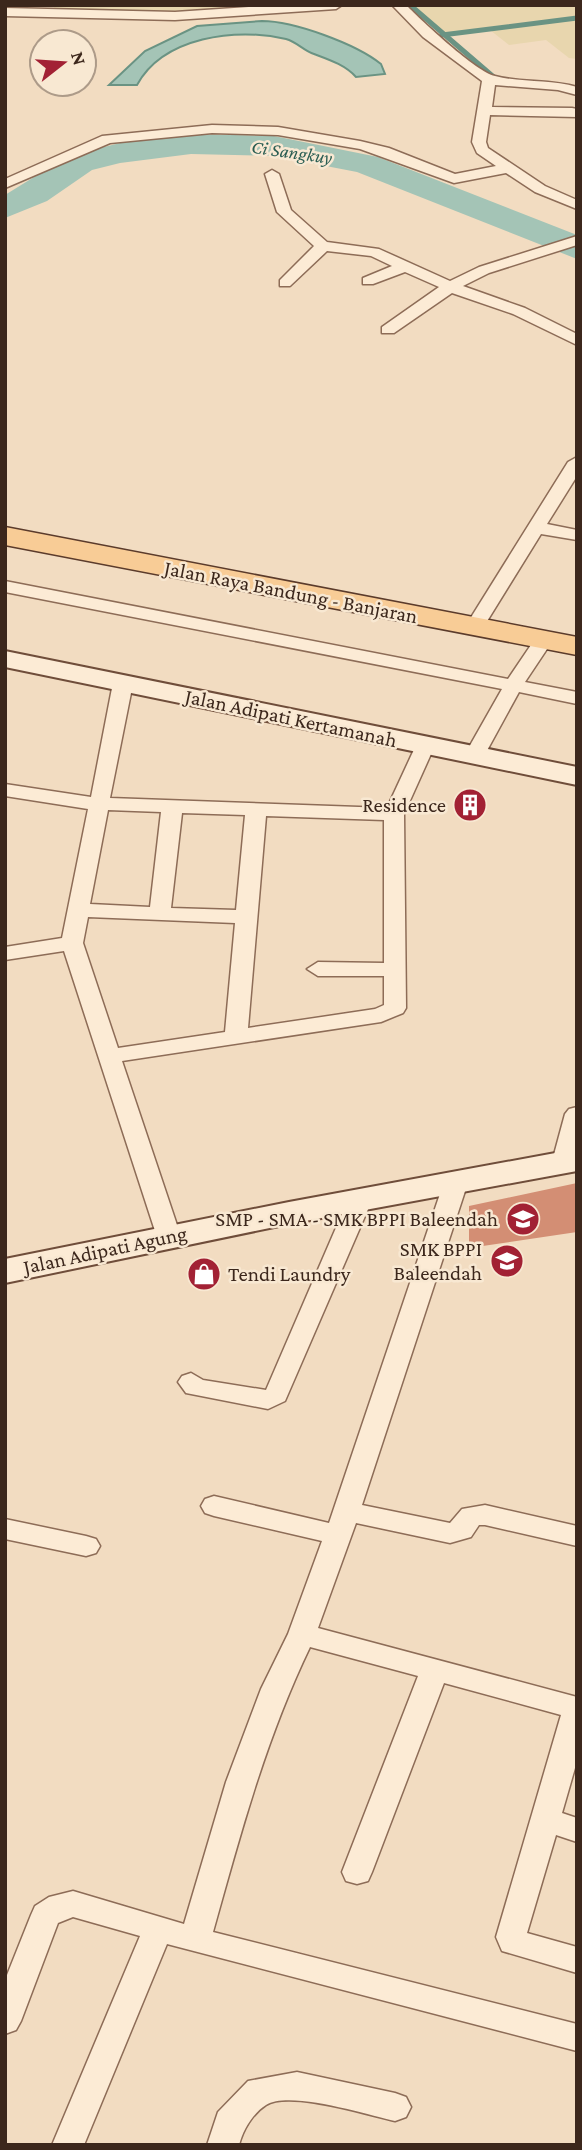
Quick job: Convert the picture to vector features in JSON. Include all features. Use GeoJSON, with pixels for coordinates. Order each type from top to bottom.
{"type":"FeatureCollection","features":[{"type":"Feature","properties":{"kind":"main road","name":"Jalan Raya Bandung - Banjaran"},"geometry":{"type":"LineString","coordinates":[[5,536],[577,646]]}},
{"type":"Feature","properties":{"kind":"main road","name":"Jalan Adipati Kertamanah"},"geometry":{"type":"LineString","coordinates":[[5,659],[577,776]]}},
{"type":"Feature","properties":{"kind":"main road","name":"Jalan Adipati Agung"},"geometry":{"type":"LineString","coordinates":[[5,1271],[571,1161]]}},
{"type":"Feature","properties":{"kind":"street"},"geometry":{"type":"LineString","coordinates":[[5,12],[175,16],[335,5]]}},
{"type":"Feature","properties":{"kind":"street"},"geometry":{"type":"LineString","coordinates":[[398,5],[428,34],[489,80],[559,86],[577,91]]}},
{"type":"Feature","properties":{"kind":"street"},"geometry":{"type":"LineString","coordinates":[[489,80],[479,146],[507,168],[575,203]]}},
{"type":"Feature","properties":{"kind":"street"},"geometry":{"type":"LineString","coordinates":[[486,111],[532,113],[569,110],[577,113]]}},
{"type":"Feature","properties":{"kind":"street"},"geometry":{"type":"LineString","coordinates":[[5,184],[107,139],[212,129],[278,131],[360,145],[384,150],[454,179],[507,168]]}},
{"type":"Feature","properties":{"kind":"street"},"geometry":{"type":"LineString","coordinates":[[272,174],[284,212],[323,246],[374,252],[451,287],[519,311],[577,340]]}},
{"type":"Feature","properties":{"kind":"street"},"geometry":{"type":"LineString","coordinates":[[388,330],[451,287],[484,270],[544,254],[577,240]]}},
{"type":"Feature","properties":{"kind":"street"},"geometry":{"type":"LineString","coordinates":[[285,283],[323,246]]}},
{"type":"Feature","properties":{"kind":"street"},"geometry":{"type":"LineString","coordinates":[[368,281],[405,266]]}},
{"type":"Feature","properties":{"kind":"street"},"geometry":{"type":"LineString","coordinates":[[474,627],[577,462]]}},
{"type":"Feature","properties":{"kind":"street"},"geometry":{"type":"LineString","coordinates":[[537,528],[577,535]]}},
{"type":"Feature","properties":{"kind":"street"},"geometry":{"type":"LineString","coordinates":[[5,586],[577,698]]}},
{"type":"Feature","properties":{"kind":"street"},"geometry":{"type":"LineString","coordinates":[[474,756],[513,686],[544,640]]}},
{"type":"Feature","properties":{"kind":"street"},"geometry":{"type":"LineString","coordinates":[[122,683],[72,943],[169,1237]]}},
{"type":"Feature","properties":{"kind":"street"},"geometry":{"type":"LineString","coordinates":[[111,1056],[387,1013],[396,1006],[394,814],[425,745]]}},
{"type":"Feature","properties":{"kind":"street"},"geometry":{"type":"LineString","coordinates":[[5,790],[98,804],[394,814]]}},
{"type":"Feature","properties":{"kind":"street"},"geometry":{"type":"LineString","coordinates":[[160,914],[172,807]]}},
{"type":"Feature","properties":{"kind":"street"},"geometry":{"type":"LineString","coordinates":[[236,1036],[256,809]]}},
{"type":"Feature","properties":{"kind":"street"},"geometry":{"type":"LineString","coordinates":[[77,910],[246,917]]}},
{"type":"Feature","properties":{"kind":"street"},"geometry":{"type":"LineString","coordinates":[[5,954],[72,943]]}},
{"type":"Feature","properties":{"kind":"street"},"geometry":{"type":"LineString","coordinates":[[318,969],[396,970]]}},
{"type":"Feature","properties":{"kind":"street"},"geometry":{"type":"LineString","coordinates":[[571,1161],[577,1114]]}},
{"type":"Feature","properties":{"kind":"street"},"geometry":{"type":"LineString","coordinates":[[195,1940],[241,1782],[275,1689],[303,1634],[456,1182]]}},
{"type":"Feature","properties":{"kind":"street"},"geometry":{"type":"LineString","coordinates":[[191,1382],[195,1387],[268,1400],[275,1395],[360,1200]]}},
{"type":"Feature","properties":{"kind":"street"},"geometry":{"type":"LineString","coordinates":[[214,1506],[342,1523],[450,1533],[461,1530],[467,1518],[476,1515],[577,1536]]}},
{"type":"Feature","properties":{"kind":"street"},"geometry":{"type":"LineString","coordinates":[[5,1529],[86,1546]]}},
{"type":"Feature","properties":{"kind":"street"},"geometry":{"type":"LineString","coordinates":[[303,1634],[577,1709],[511,1937],[513,1942],[577,1960]]}},
{"type":"Feature","properties":{"kind":"street"},"geometry":{"type":"LineString","coordinates":[[357,1872],[435,1670]]}},
{"type":"Feature","properties":{"kind":"street"},"geometry":{"type":"LineString","coordinates":[[545,1819],[577,1830]]}},
{"type":"Feature","properties":{"kind":"street"},"geometry":{"type":"LineString","coordinates":[[5,2021],[46,1915],[60,1906],[73,1904],[195,1940],[577,2038]]}},
{"type":"Feature","properties":{"kind":"street"},"geometry":{"type":"LineString","coordinates":[[68,2145],[158,1929]]}},
{"type":"Feature","properties":{"kind":"street"},"geometry":{"type":"LineString","coordinates":[[223,2145],[229,2122],[259,2091],[297,2087],[395,2107]]}},
{"type":"Feature","properties":{"kind":"shaded area"},"geometry":{"type":"Polygon","coordinates":[[[53,5],[286,5],[155,13],[56,12],[53,5]]]}},
{"type":"Feature","properties":{"kind":"shaded area"},"geometry":{"type":"Polygon","coordinates":[[[413,5],[577,5],[577,16],[443,33],[413,5]]]}},
{"type":"Feature","properties":{"kind":"shaded area"},"geometry":{"type":"Polygon","coordinates":[[[577,19],[577,59],[569,58],[546,40],[509,45],[490,30],[577,19]]]}},
{"type":"Feature","properties":{"kind":"shaded area"},"geometry":{"type":"Polygon","coordinates":[[[262,21],[307,29],[341,42],[381,64],[385,74],[356,77],[342,66],[310,53],[290,40],[245,34],[202,40],[182,46],[149,69],[137,85],[109,85],[145,51],[197,26],[262,21]]]}},
{"type":"Feature","properties":{"kind":"building","name":"SMP - SMA - SMK BPPI Baleendah"},"geometry":{"type":"Polygon","coordinates":[[[577,1183],[577,1232],[469,1248],[469,1206],[577,1183]]]}},
{"type":"Feature","properties":{"kind":"waterway"},"geometry":{"type":"LineString","coordinates":[[410,5],[444,35]]}},
{"type":"Feature","properties":{"kind":"waterway"},"geometry":{"type":"LineString","coordinates":[[444,35],[577,18]]}},
{"type":"Feature","properties":{"kind":"waterway"},"geometry":{"type":"LineString","coordinates":[[444,35],[496,79]]}},
{"type":"Feature","properties":{"kind":"waterway","name":"Ci Sangkuy"},"geometry":{"type":"LineString","coordinates":[[5,208],[35,194],[80,163],[120,153],[191,144],[274,146],[366,164],[577,248]]}},
{"type":"Feature","properties":{"kind":"place","name":"Residence"},"geometry":{"type":"Point","coordinates":[470,805]}},
{"type":"Feature","properties":{"kind":"place","name":"SMP - SMA - SMK BPPI Baleendah"},"geometry":{"type":"Point","coordinates":[523,1219]}},
{"type":"Feature","properties":{"kind":"place","name":"SMK BPPI Baleendah"},"geometry":{"type":"Point","coordinates":[507,1261]}},
{"type":"Feature","properties":{"kind":"place","name":"Tendi Laundry"},"geometry":{"type":"Point","coordinates":[204,1274]}}]}
